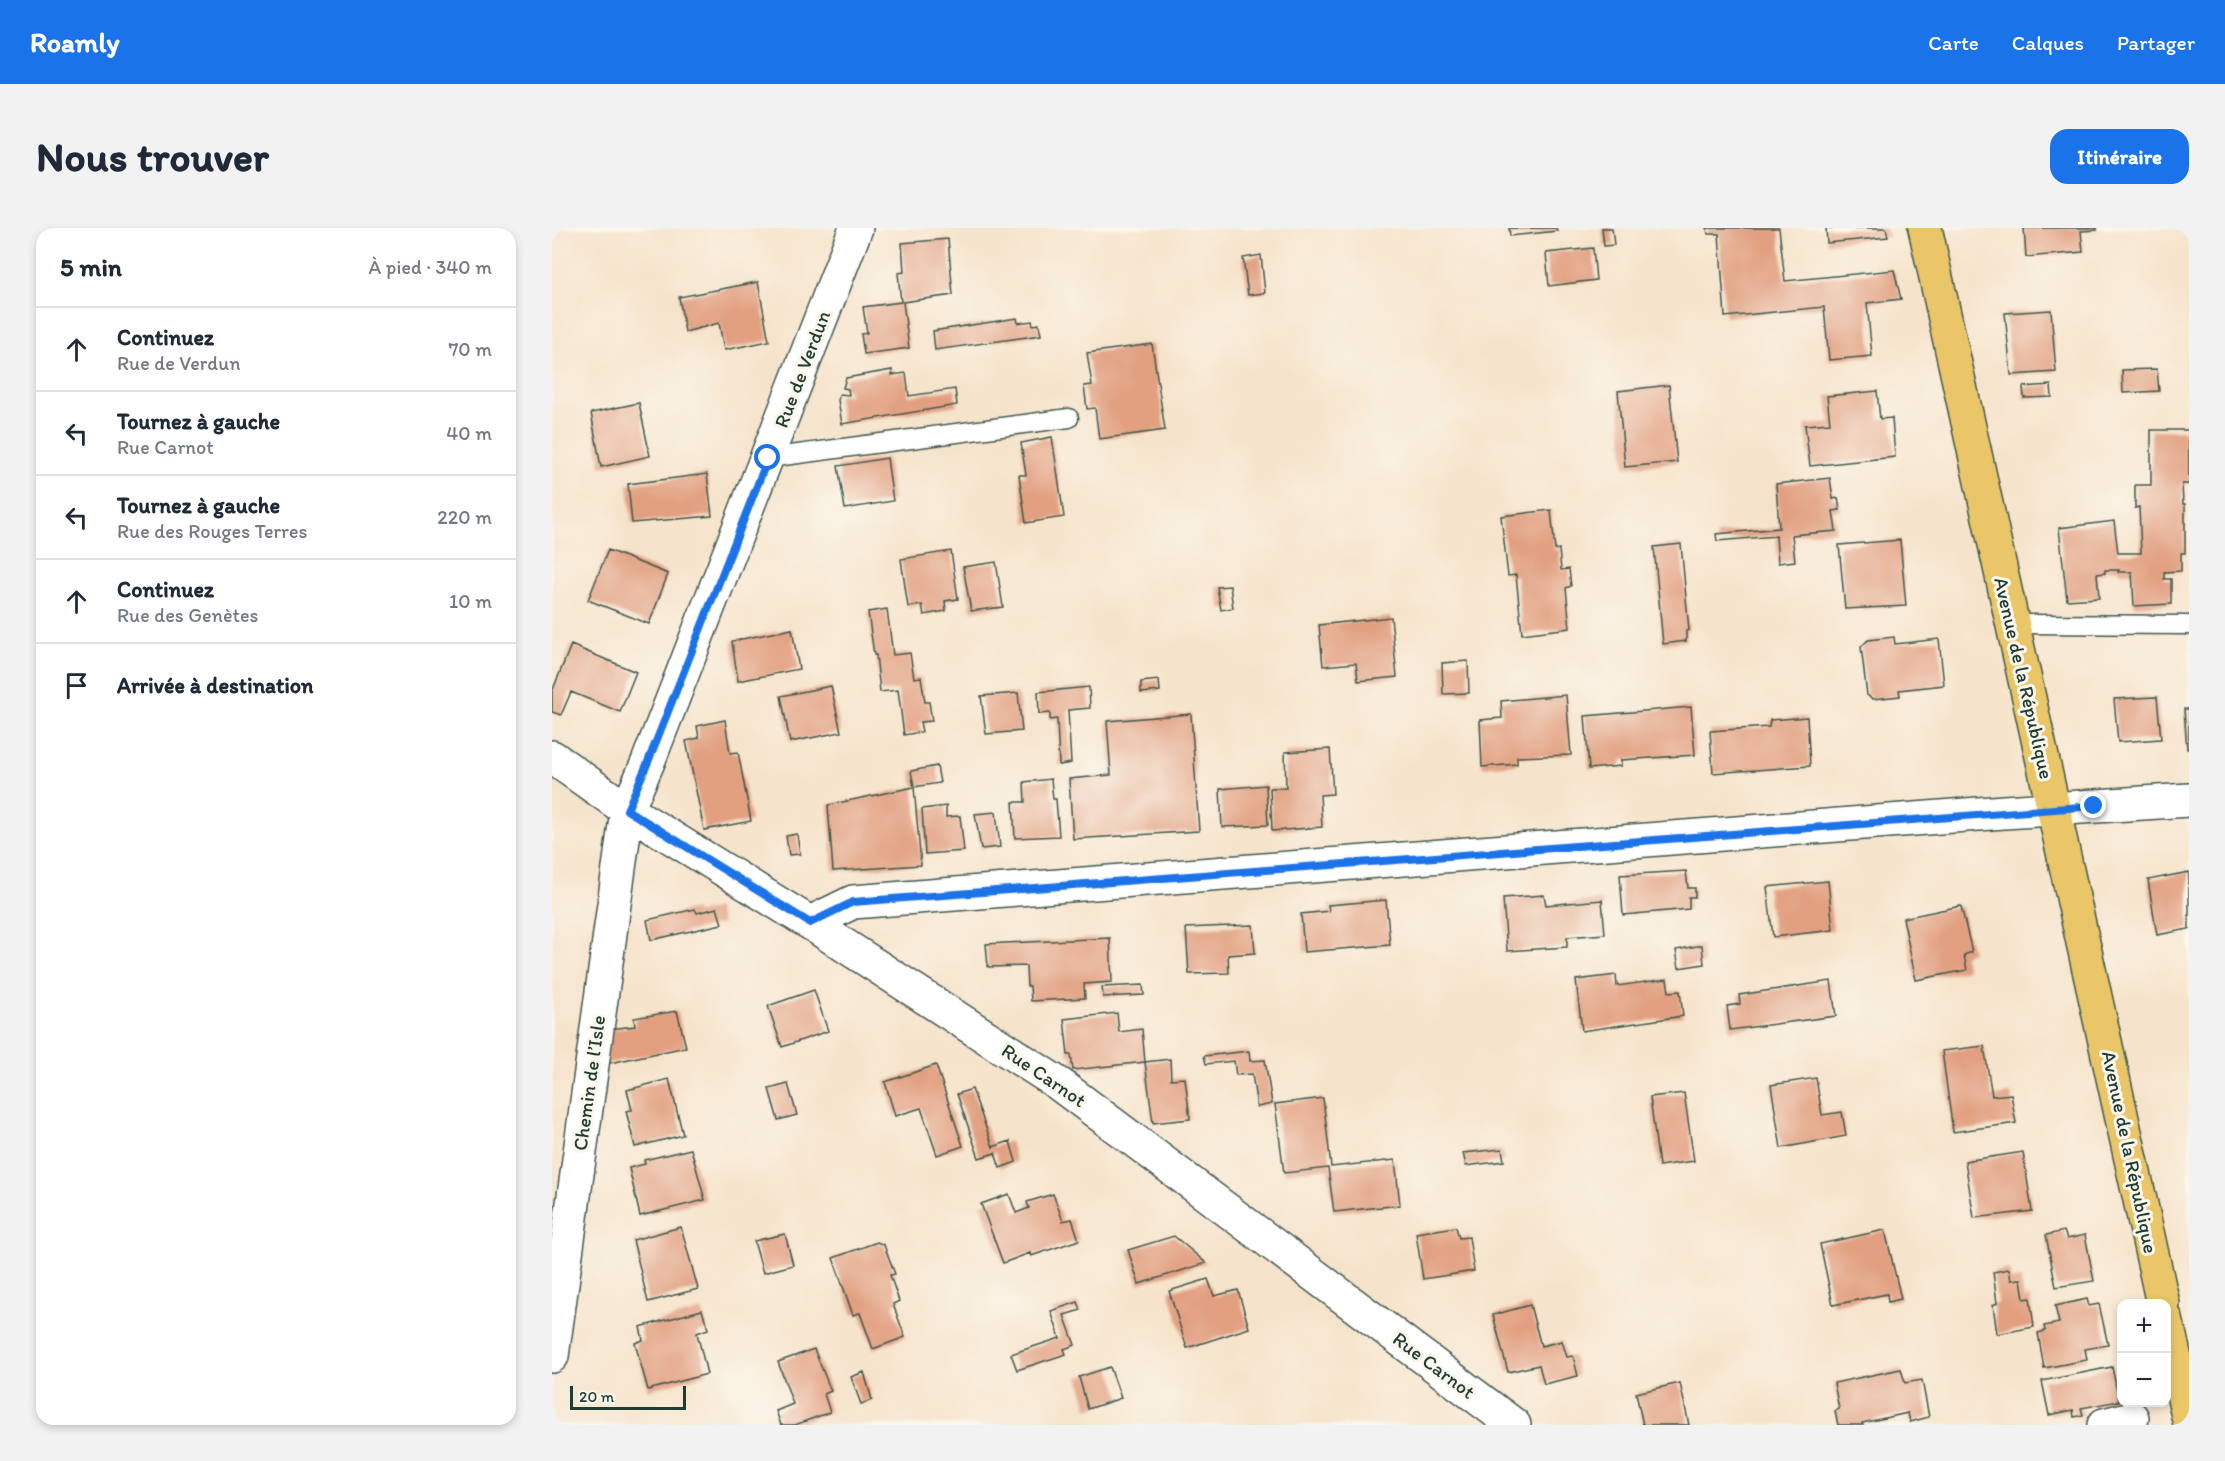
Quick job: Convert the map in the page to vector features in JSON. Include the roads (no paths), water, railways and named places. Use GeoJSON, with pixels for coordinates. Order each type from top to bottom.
{"type":"FeatureCollection","features":[{"type":"Feature","properties":{"kind":"main road","name":"Avenue de la République"},"geometry":{"type":"LineString","coordinates":[[1925,228],[2162,1299]]}},
{"type":"Feature","properties":{"kind":"main road"},"geometry":{"type":"LineString","coordinates":[[2171,1341],[2189,1420]]}},
{"type":"Feature","properties":{"kind":"street","name":"Rue de Verdun"},"geometry":{"type":"LineString","coordinates":[[627,810],[768,458],[856,228]]}},
{"type":"Feature","properties":{"kind":"street","name":"Rue Carnot"},"geometry":{"type":"LineString","coordinates":[[552,757],[627,810],[810,923],[1059,1084],[1514,1425]]}},
{"type":"Feature","properties":{"kind":"street"},"geometry":{"type":"LineString","coordinates":[[810,923],[853,902],[2189,800]]}},
{"type":"Feature","properties":{"kind":"street","name":"Chemin de l’Isle"},"geometry":{"type":"LineString","coordinates":[[552,1356],[627,810]]}},
{"type":"Feature","properties":{"kind":"lane"},"geometry":{"type":"LineString","coordinates":[[768,458],[1069,418]]}},
{"type":"Feature","properties":{"kind":"lane"},"geometry":{"type":"LineString","coordinates":[[2012,624],[2189,625]]}}]}
